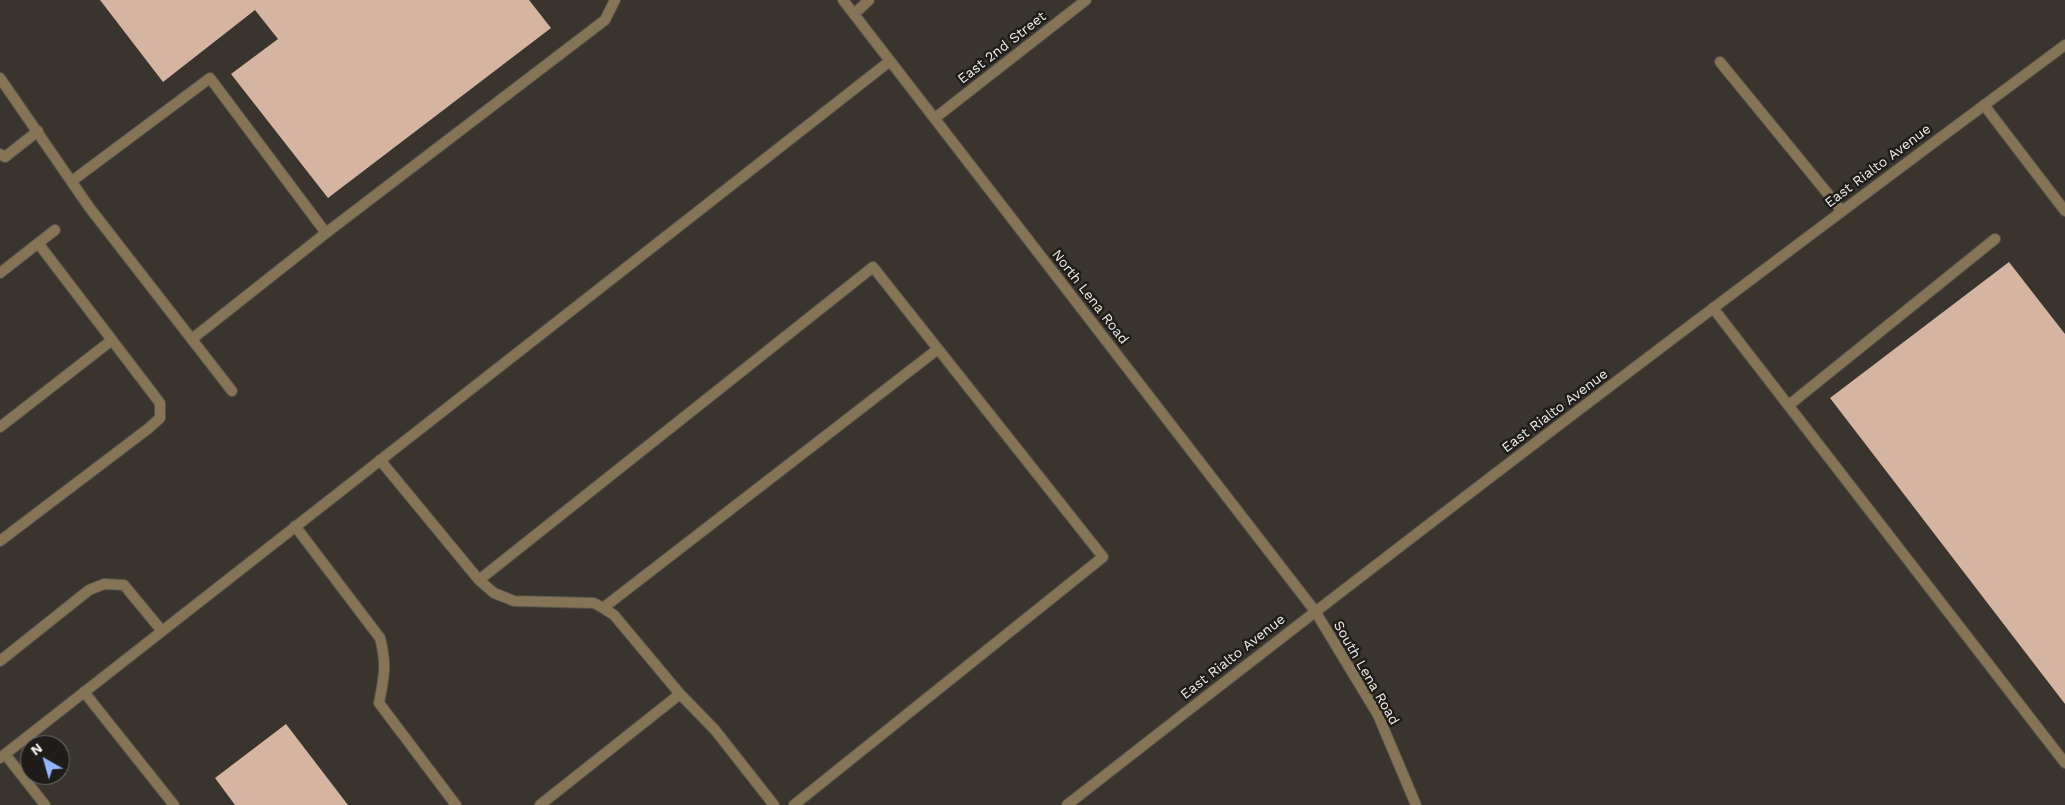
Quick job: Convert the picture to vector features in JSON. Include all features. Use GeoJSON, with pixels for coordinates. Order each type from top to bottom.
{"type":"FeatureCollection","features":[{"type":"Feature","properties":{"kind":"street"},"geometry":{"type":"LineString","coordinates":[[192,339],[326,233],[605,20],[615,0]]}},
{"type":"Feature","properties":{"kind":"street","name":"North Lena Road"},"geometry":{"type":"LineString","coordinates":[[843,0],[1315,611]]}},
{"type":"Feature","properties":{"kind":"street"},"geometry":{"type":"LineString","coordinates":[[854,14],[869,0]]}},
{"type":"Feature","properties":{"kind":"street","name":"East 2nd Street"},"geometry":{"type":"LineString","coordinates":[[935,118],[1086,0]]}},
{"type":"Feature","properties":{"kind":"street","name":"East Rialto Avenue"},"geometry":{"type":"LineString","coordinates":[[1067,805],[1315,611],[1713,308],[2065,45]]}},
{"type":"Feature","properties":{"kind":"street"},"geometry":{"type":"LineString","coordinates":[[45,805],[2,756],[890,61]]}},
{"type":"Feature","properties":{"kind":"street"},"geometry":{"type":"LineString","coordinates":[[1720,62],[1842,211]]}},
{"type":"Feature","properties":{"kind":"street"},"geometry":{"type":"LineString","coordinates":[[0,78],[90,207],[232,392]]}},
{"type":"Feature","properties":{"kind":"street"},"geometry":{"type":"LineString","coordinates":[[72,181],[210,78],[326,233]]}},
{"type":"Feature","properties":{"kind":"street"},"geometry":{"type":"LineString","coordinates":[[1984,105],[2065,211]]}},
{"type":"Feature","properties":{"kind":"street"},"geometry":{"type":"LineString","coordinates":[[0,154],[5,157],[38,131]]}},
{"type":"Feature","properties":{"kind":"street"},"geometry":{"type":"LineString","coordinates":[[0,273],[55,230]]}},
{"type":"Feature","properties":{"kind":"street"},"geometry":{"type":"LineString","coordinates":[[1789,405],[1995,239]]}},
{"type":"Feature","properties":{"kind":"street"},"geometry":{"type":"LineString","coordinates":[[0,541],[160,418],[160,403],[38,243]]}},
{"type":"Feature","properties":{"kind":"street"},"geometry":{"type":"LineString","coordinates":[[479,580],[872,267],[1103,557],[794,805]]}},
{"type":"Feature","properties":{"kind":"street"},"geometry":{"type":"LineString","coordinates":[[1713,308],[2065,763]]}},
{"type":"Feature","properties":{"kind":"street"},"geometry":{"type":"LineString","coordinates":[[0,427],[112,340]]}},
{"type":"Feature","properties":{"kind":"street"},"geometry":{"type":"LineString","coordinates":[[603,608],[938,349]]}},
{"type":"Feature","properties":{"kind":"street"},"geometry":{"type":"LineString","coordinates":[[380,460],[479,580],[494,593],[514,601],[594,603],[614,615],[680,694],[716,730],[774,805]]}},
{"type":"Feature","properties":{"kind":"street"},"geometry":{"type":"LineString","coordinates":[[295,526],[380,638],[385,656],[385,672],[379,703],[456,805]]}},
{"type":"Feature","properties":{"kind":"street"},"geometry":{"type":"LineString","coordinates":[[0,661],[89,590],[104,584],[124,585],[162,631]]}},
{"type":"Feature","properties":{"kind":"street","name":"South Lena Road"},"geometry":{"type":"LineString","coordinates":[[1315,611],[1378,716],[1416,805]]}},
{"type":"Feature","properties":{"kind":"street"},"geometry":{"type":"LineString","coordinates":[[84,692],[174,805]]}},
{"type":"Feature","properties":{"kind":"street"},"geometry":{"type":"LineString","coordinates":[[540,805],[680,694]]}},
{"type":"Feature","properties":{"kind":"building"},"geometry":{"type":"Polygon","coordinates":[[[100,0],[529,0],[551,28],[328,198],[231,74],[278,39],[255,10],[163,82],[100,0]]]}},
{"type":"Feature","properties":{"kind":"building"},"geometry":{"type":"Polygon","coordinates":[[[2009,262],[2065,334],[2065,704],[1830,398],[2009,262]]]}},
{"type":"Feature","properties":{"kind":"building"},"geometry":{"type":"Polygon","coordinates":[[[286,724],[348,805],[235,805],[215,778],[286,724]]]}}]}
